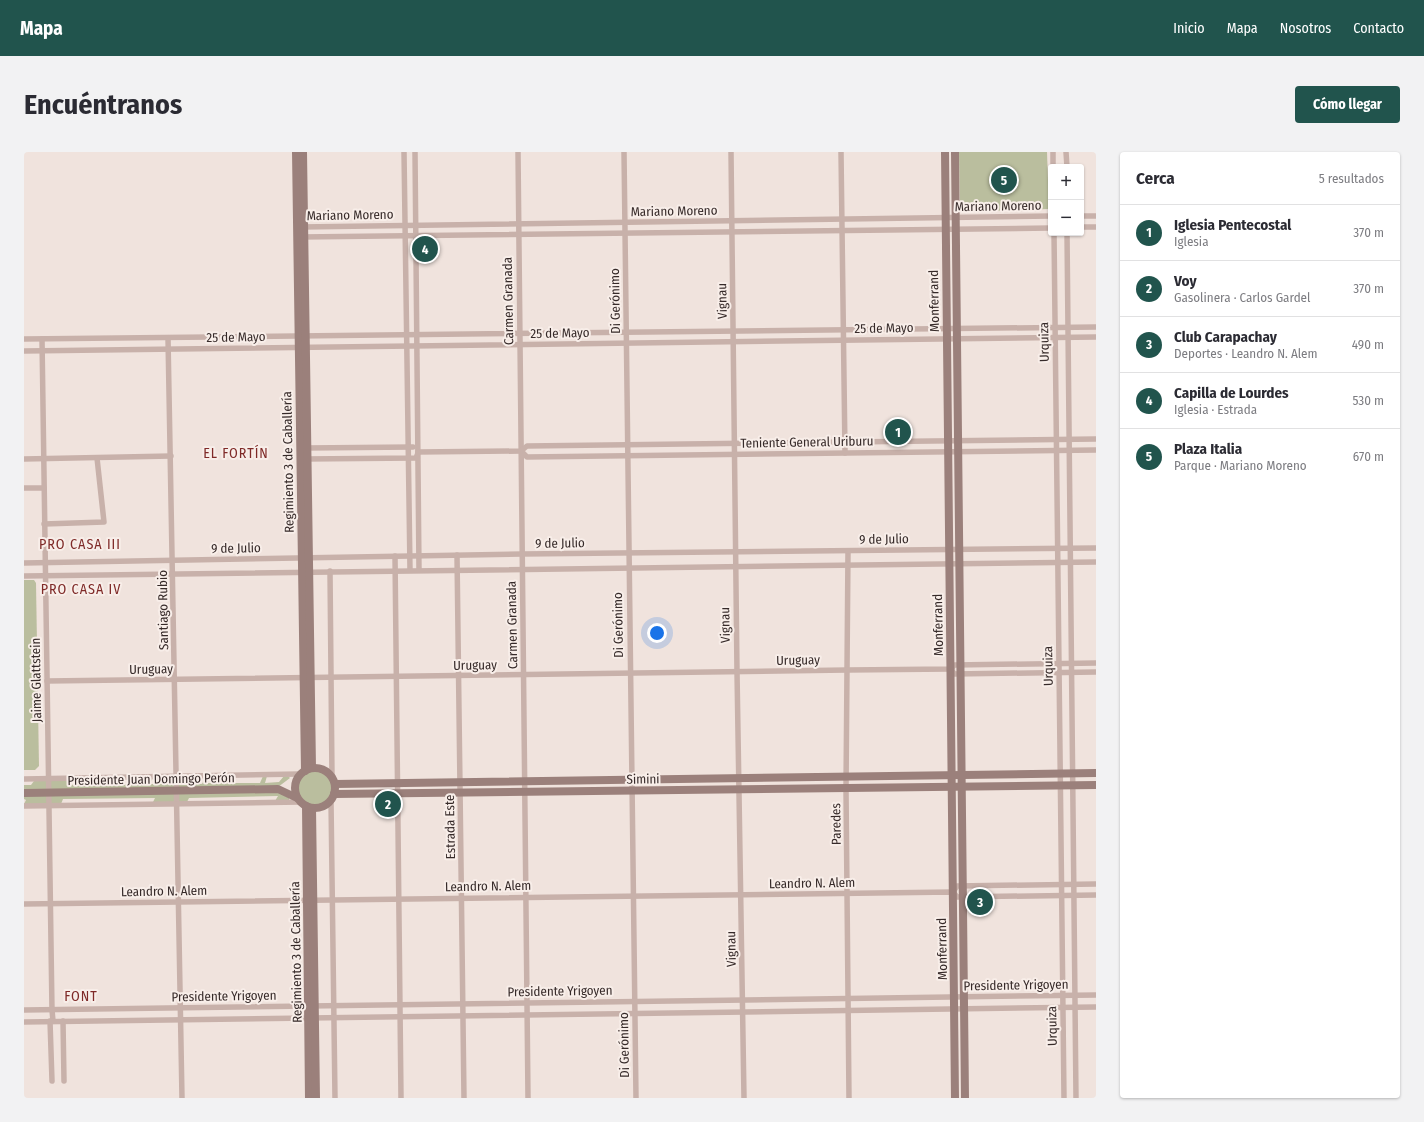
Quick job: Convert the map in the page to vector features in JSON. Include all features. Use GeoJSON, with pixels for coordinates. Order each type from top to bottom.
{"type":"FeatureCollection","features":[{"type":"Feature","properties":{"kind":"street","name":"Regimiento 3 de Caballería"},"geometry":{"type":"LineString","coordinates":[[296,152],[300,227]]}},
{"type":"Feature","properties":{"kind":"street","name":"Regimiento 3 de Caballería"},"geometry":{"type":"LineString","coordinates":[[303,152],[300,237],[307,678],[304,772]]}},
{"type":"Feature","properties":{"kind":"street"},"geometry":{"type":"LineString","coordinates":[[404,152],[408,346],[410,570]]}},
{"type":"Feature","properties":{"kind":"street"},"geometry":{"type":"LineString","coordinates":[[415,152],[420,570]]}},
{"type":"Feature","properties":{"kind":"street","name":"Carmen Granada"},"geometry":{"type":"LineString","coordinates":[[518,152],[528,1098]]}},
{"type":"Feature","properties":{"kind":"street","name":"Di Gerónimo"},"geometry":{"type":"LineString","coordinates":[[624,152],[629,674],[636,1098]]}},
{"type":"Feature","properties":{"kind":"street","name":"Vignau"},"geometry":{"type":"LineString","coordinates":[[731,152],[735,552],[744,1098]]}},
{"type":"Feature","properties":{"kind":"street"},"geometry":{"type":"LineString","coordinates":[[841,152],[845,453]]}},
{"type":"Feature","properties":{"kind":"street","name":"Monferrand"},"geometry":{"type":"LineString","coordinates":[[945,152],[956,1098]]}},
{"type":"Feature","properties":{"kind":"street","name":"Monferrand"},"geometry":{"type":"LineString","coordinates":[[955,152],[965,1098]]}},
{"type":"Feature","properties":{"kind":"street"},"geometry":{"type":"LineString","coordinates":[[1052,152],[1053,164]]}},
{"type":"Feature","properties":{"kind":"street"},"geometry":{"type":"LineString","coordinates":[[1066,152],[1066,164]]}},
{"type":"Feature","properties":{"kind":"street","name":"Mariano Moreno"},"geometry":{"type":"LineString","coordinates":[[300,227],[1048,216]]}},
{"type":"Feature","properties":{"kind":"street"},"geometry":{"type":"LineString","coordinates":[[1084,216],[1096,216]]}},
{"type":"Feature","properties":{"kind":"street"},"geometry":{"type":"LineString","coordinates":[[1084,227],[1096,227]]}},
{"type":"Feature","properties":{"kind":"street","name":"Mariano Moreno"},"geometry":{"type":"LineString","coordinates":[[300,237],[1048,228]]}},
{"type":"Feature","properties":{"kind":"street","name":"Urquiza"},"geometry":{"type":"LineString","coordinates":[[1054,236],[1064,1098]]}},
{"type":"Feature","properties":{"kind":"street","name":"Urquiza"},"geometry":{"type":"LineString","coordinates":[[1067,236],[1076,1098]]}},
{"type":"Feature","properties":{"kind":"street","name":"25 de Mayo"},"geometry":{"type":"LineString","coordinates":[[24,339],[407,336],[1096,327]]}},
{"type":"Feature","properties":{"kind":"street","name":"25 de Mayo"},"geometry":{"type":"LineString","coordinates":[[24,351],[1096,337]]}},
{"type":"Feature","properties":{"kind":"street","name":"Santiago Rubio"},"geometry":{"type":"LineString","coordinates":[[168,338],[182,1098]]}},
{"type":"Feature","properties":{"kind":"street","name":"Jaime Glattstein"},"geometry":{"type":"LineString","coordinates":[[42,339],[52,1081]]}},
{"type":"Feature","properties":{"kind":"street","name":"Teniente General Uriburu"},"geometry":{"type":"LineString","coordinates":[[418,452],[521,450],[527,446],[627,444],[1096,439]]}},
{"type":"Feature","properties":{"kind":"street"},"geometry":{"type":"LineString","coordinates":[[303,448],[415,447],[418,452]]}},
{"type":"Feature","properties":{"kind":"street","name":"Teniente General Uriburu"},"geometry":{"type":"LineString","coordinates":[[521,450],[527,457],[1096,450]]}},
{"type":"Feature","properties":{"kind":"street"},"geometry":{"type":"LineString","coordinates":[[303,459],[416,458],[418,452]]}},
{"type":"Feature","properties":{"kind":"street"},"geometry":{"type":"LineString","coordinates":[[24,459],[171,456]]}},
{"type":"Feature","properties":{"kind":"street"},"geometry":{"type":"LineString","coordinates":[[44,524],[104,522],[97,458]]}},
{"type":"Feature","properties":{"kind":"street"},"geometry":{"type":"LineString","coordinates":[[24,488],[44,488]]}},
{"type":"Feature","properties":{"kind":"street","name":"9 de Julio"},"geometry":{"type":"LineString","coordinates":[[24,564],[522,554],[1096,548]]}},
{"type":"Feature","properties":{"kind":"street","name":"Paredes"},"geometry":{"type":"LineString","coordinates":[[848,551],[846,789],[849,1098]]}},
{"type":"Feature","properties":{"kind":"street","name":"Estrada Este"},"geometry":{"type":"LineString","coordinates":[[457,555],[464,1098]]}},
{"type":"Feature","properties":{"kind":"street"},"geometry":{"type":"LineString","coordinates":[[394,556],[401,1098]]}},
{"type":"Feature","properties":{"kind":"street","name":"9 de Julio"},"geometry":{"type":"LineString","coordinates":[[24,576],[522,568],[1096,562]]}},
{"type":"Feature","properties":{"kind":"street"},"geometry":{"type":"LineString","coordinates":[[330,571],[335,1098]]}},
{"type":"Feature","properties":{"kind":"street","name":"Uruguay"},"geometry":{"type":"LineString","coordinates":[[47,681],[629,674],[951,668],[954,665],[1096,663]]}},
{"type":"Feature","properties":{"kind":"street"},"geometry":{"type":"LineString","coordinates":[[951,668],[954,674],[1096,672]]}},
{"type":"Feature","properties":{"kind":"street"},"geometry":{"type":"LineString","coordinates":[[24,779],[176,776],[304,772],[323,770],[333,780]]}},
{"type":"Feature","properties":{"kind":"street"},"geometry":{"type":"LineString","coordinates":[[278,789],[304,772]]}},
{"type":"Feature","properties":{"kind":"street"},"geometry":{"type":"LineString","coordinates":[[304,772],[295,784],[304,804]]}},
{"type":"Feature","properties":{"kind":"street","name":"Simini"},"geometry":{"type":"LineString","coordinates":[[333,780],[397,783],[1096,773]]}},
{"type":"Feature","properties":{"kind":"street","name":"Simini"},"geometry":{"type":"LineString","coordinates":[[333,797],[397,793],[1096,785]]}},
{"type":"Feature","properties":{"kind":"street","name":"Presidente Juan Domingo Perón"},"geometry":{"type":"LineString","coordinates":[[24,793],[278,789],[304,804]]}},
{"type":"Feature","properties":{"kind":"street"},"geometry":{"type":"LineString","coordinates":[[24,806],[304,804],[319,808],[333,797]]}},
{"type":"Feature","properties":{"kind":"street","name":"Regimiento 3 de Caballería"},"geometry":{"type":"LineString","coordinates":[[304,804],[310,899],[311,1018],[309,1098]]}},
{"type":"Feature","properties":{"kind":"street"},"geometry":{"type":"LineString","coordinates":[[963,886],[1096,884]]}},
{"type":"Feature","properties":{"kind":"street","name":"Leandro N. Alem"},"geometry":{"type":"LineString","coordinates":[[953,892],[956,886],[963,886]]}},
{"type":"Feature","properties":{"kind":"street","name":"Leandro N. Alem"},"geometry":{"type":"LineString","coordinates":[[24,904],[310,899],[953,892]]}},
{"type":"Feature","properties":{"kind":"street","name":"Leandro N. Alem"},"geometry":{"type":"LineString","coordinates":[[953,892],[957,897],[1096,895]]}},
{"type":"Feature","properties":{"kind":"street","name":"Presidente Yrigoyen"},"geometry":{"type":"LineString","coordinates":[[24,1010],[1096,995]]}},
{"type":"Feature","properties":{"kind":"street","name":"Presidente Yrigoyen"},"geometry":{"type":"LineString","coordinates":[[24,1022],[1096,1007]]}},
{"type":"Feature","properties":{"kind":"street","name":"Regimiento 3 de Caballería"},"geometry":{"type":"LineString","coordinates":[[311,1018],[316,1098]]}},
{"type":"Feature","properties":{"kind":"street"},"geometry":{"type":"LineString","coordinates":[[62,1021],[64,1081]]}},
{"type":"Feature","properties":{"kind":"green space"},"geometry":{"type":"Polygon","coordinates":[[[959,152],[1047,152],[1048,209],[960,212],[959,152]]]}},
{"type":"Feature","properties":{"kind":"green space"},"geometry":{"type":"Polygon","coordinates":[[[24,580],[34,580],[36,583],[39,766],[35,770],[24,770],[24,580]]]}},
{"type":"Feature","properties":{"kind":"green space"},"geometry":{"type":"Polygon","coordinates":[[[312,771],[318,771],[322,772],[329,778],[332,788],[331,795],[325,802],[318,805],[312,805],[308,804],[301,798],[298,791],[298,785],[299,781],[305,774],[312,771]]]}},
{"type":"Feature","properties":{"kind":"green space"},"geometry":{"type":"Polygon","coordinates":[[[263,776],[267,776],[265,783],[279,782],[284,776],[288,776],[290,778],[278,787],[24,790],[24,785],[31,785],[34,781],[70,780],[67,784],[74,785],[78,780],[82,780],[79,785],[142,784],[145,779],[152,779],[150,784],[159,784],[162,778],[193,778],[192,783],[202,784],[205,778],[210,778],[207,783],[260,783],[263,776]]]}},
{"type":"Feature","properties":{"kind":"green space"},"geometry":{"type":"Polygon","coordinates":[[[278,792],[289,798],[289,800],[275,801],[278,796],[189,798],[187,802],[153,802],[155,798],[63,799],[61,804],[24,804],[26,800],[24,799],[24,796],[278,792]]]}},
{"type":"Feature","properties":{"kind":"place","name":"Plaza Italia"},"geometry":{"type":"Point","coordinates":[1004,180]}},
{"type":"Feature","properties":{"kind":"place","name":"Capilla de Lourdes"},"geometry":{"type":"Point","coordinates":[425,249]}},
{"type":"Feature","properties":{"kind":"place","name":"Iglesia Pentecostal"},"geometry":{"type":"Point","coordinates":[898,432]}},
{"type":"Feature","properties":{"kind":"place","name":"Voy"},"geometry":{"type":"Point","coordinates":[388,804]}},
{"type":"Feature","properties":{"kind":"place","name":"Club Carapachay"},"geometry":{"type":"Point","coordinates":[980,902]}},
{"type":"Feature","properties":{"kind":"district","name":"EL FORTÍN"},"geometry":{"type":"Point","coordinates":[236,453]}},
{"type":"Feature","properties":{"kind":"district","name":"PRO CASA III"},"geometry":{"type":"Point","coordinates":[80,544]}},
{"type":"Feature","properties":{"kind":"district","name":"PRO CASA IV"},"geometry":{"type":"Point","coordinates":[81,589]}},
{"type":"Feature","properties":{"kind":"district","name":"FONT"},"geometry":{"type":"Point","coordinates":[81,996]}}]}
